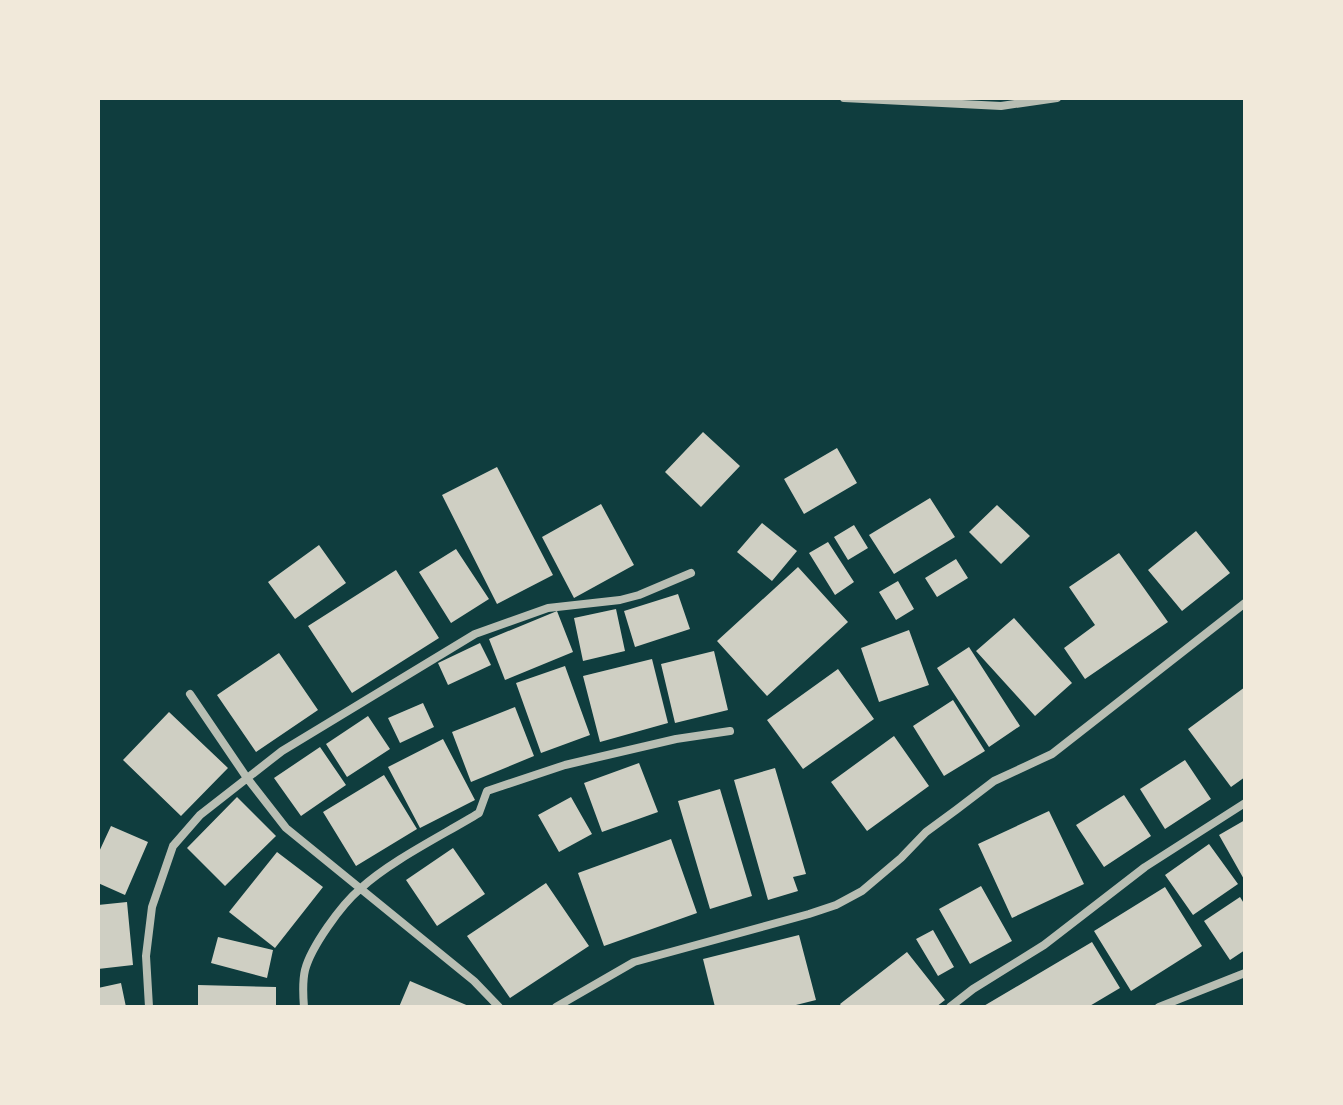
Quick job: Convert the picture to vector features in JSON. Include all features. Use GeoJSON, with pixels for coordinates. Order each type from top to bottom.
{"type":"FeatureCollection","features":[{"type":"Feature","properties":{"kind":"street"},"geometry":{"type":"LineString","coordinates":[[844,98],[1001,106],[1057,98]]}},
{"type":"Feature","properties":{"kind":"street"},"geometry":{"type":"LineString","coordinates":[[149,1007],[146,956],[152,907],[173,846],[200,815],[282,751],[475,634],[548,608],[639,595],[691,573]]}},
{"type":"Feature","properties":{"kind":"street"},"geometry":{"type":"LineString","coordinates":[[556,1007],[634,962],[809,914],[836,905],[862,891],[926,832],[968,800],[994,781],[1052,754],[1245,603]]}},
{"type":"Feature","properties":{"kind":"street"},"geometry":{"type":"LineString","coordinates":[[190,694],[247,778],[286,828],[474,981],[499,1007]]}},
{"type":"Feature","properties":{"kind":"street"},"geometry":{"type":"LineString","coordinates":[[304,1007],[302,989],[305,968],[314,950],[360,888],[479,813],[487,791],[565,765],[676,739],[730,731]]}},
{"type":"Feature","properties":{"kind":"street"},"geometry":{"type":"LineString","coordinates":[[950,1007],[1044,945],[1145,867],[1245,803]]}},
{"type":"Feature","properties":{"kind":"street"},"geometry":{"type":"LineString","coordinates":[[1159,1007],[1245,973]]}},
{"type":"Feature","properties":{"kind":"building"},"geometry":{"type":"Polygon","coordinates":[[[703,432],[740,466],[701,507],[665,472],[703,432]]]}},
{"type":"Feature","properties":{"kind":"building"},"geometry":{"type":"Polygon","coordinates":[[[837,448],[857,483],[804,514],[784,479],[837,448]]]}},
{"type":"Feature","properties":{"kind":"building"},"geometry":{"type":"Polygon","coordinates":[[[497,467],[553,575],[497,604],[442,495],[497,467]]]}},
{"type":"Feature","properties":{"kind":"building"},"geometry":{"type":"Polygon","coordinates":[[[930,498],[955,537],[894,574],[869,535],[930,498]]]}},
{"type":"Feature","properties":{"kind":"building"},"geometry":{"type":"Polygon","coordinates":[[[601,504],[634,565],[574,598],[542,537],[601,504]]]}},
{"type":"Feature","properties":{"kind":"building"},"geometry":{"type":"Polygon","coordinates":[[[997,505],[1030,536],[1001,564],[969,532],[997,505]]]}},
{"type":"Feature","properties":{"kind":"building"},"geometry":{"type":"Polygon","coordinates":[[[762,523],[797,551],[772,581],[737,552],[762,523]]]}},
{"type":"Feature","properties":{"kind":"building"},"geometry":{"type":"Polygon","coordinates":[[[854,525],[868,548],[848,560],[834,537],[854,525]]]}},
{"type":"Feature","properties":{"kind":"building"},"geometry":{"type":"Polygon","coordinates":[[[1196,531],[1230,573],[1182,611],[1148,570],[1196,531]]]}},
{"type":"Feature","properties":{"kind":"building"},"geometry":{"type":"Polygon","coordinates":[[[828,542],[854,582],[835,595],[809,553],[828,542]]]}},
{"type":"Feature","properties":{"kind":"building"},"geometry":{"type":"Polygon","coordinates":[[[319,545],[346,583],[295,619],[268,582],[319,545]]]}},
{"type":"Feature","properties":{"kind":"building"},"geometry":{"type":"Polygon","coordinates":[[[456,549],[489,599],[451,623],[419,572],[456,549]]]}},
{"type":"Feature","properties":{"kind":"building"},"geometry":{"type":"Polygon","coordinates":[[[1119,553],[1168,622],[1085,679],[1064,648],[1095,625],[1069,587],[1119,553]]]}},
{"type":"Feature","properties":{"kind":"building"},"geometry":{"type":"Polygon","coordinates":[[[956,559],[968,578],[937,597],[925,578],[956,559]]]}},
{"type":"Feature","properties":{"kind":"building"},"geometry":{"type":"Polygon","coordinates":[[[798,567],[848,622],[767,696],[717,641],[798,567]]]}},
{"type":"Feature","properties":{"kind":"building"},"geometry":{"type":"Polygon","coordinates":[[[396,570],[439,638],[352,693],[308,626],[396,570]]]}},
{"type":"Feature","properties":{"kind":"building"},"geometry":{"type":"Polygon","coordinates":[[[898,581],[914,609],[896,620],[879,592],[898,581]]]}},
{"type":"Feature","properties":{"kind":"building"},"geometry":{"type":"Polygon","coordinates":[[[678,594],[690,629],[635,647],[624,611],[678,594]]]}},
{"type":"Feature","properties":{"kind":"building"},"geometry":{"type":"Polygon","coordinates":[[[616,609],[625,651],[583,661],[574,618],[616,609]]]}},
{"type":"Feature","properties":{"kind":"building"},"geometry":{"type":"Polygon","coordinates":[[[557,611],[573,652],[505,680],[489,639],[557,611]]]}},
{"type":"Feature","properties":{"kind":"building"},"geometry":{"type":"Polygon","coordinates":[[[1014,618],[1072,683],[1035,716],[976,651],[1014,618]]]}},
{"type":"Feature","properties":{"kind":"building"},"geometry":{"type":"Polygon","coordinates":[[[909,630],[929,685],[879,702],[861,648],[909,630]]]}},
{"type":"Feature","properties":{"kind":"building"},"geometry":{"type":"Polygon","coordinates":[[[480,643],[491,665],[448,685],[438,663],[480,643]]]}},
{"type":"Feature","properties":{"kind":"building"},"geometry":{"type":"Polygon","coordinates":[[[969,647],[1020,726],[989,747],[937,668],[969,647]]]}},
{"type":"Feature","properties":{"kind":"building"},"geometry":{"type":"Polygon","coordinates":[[[714,651],[728,710],[675,723],[661,664],[714,651]]]}},
{"type":"Feature","properties":{"kind":"building"},"geometry":{"type":"Polygon","coordinates":[[[279,653],[318,710],[256,752],[217,695],[279,653]]]}},
{"type":"Feature","properties":{"kind":"building"},"geometry":{"type":"Polygon","coordinates":[[[652,659],[668,723],[600,742],[583,676],[652,659]]]}},
{"type":"Feature","properties":{"kind":"building"},"geometry":{"type":"Polygon","coordinates":[[[565,666],[590,735],[541,753],[516,683],[565,666]]]}},
{"type":"Feature","properties":{"kind":"building"},"geometry":{"type":"Polygon","coordinates":[[[838,669],[874,719],[803,769],[767,720],[838,669]]]}},
{"type":"Feature","properties":{"kind":"building"},"geometry":{"type":"Polygon","coordinates":[[[1245,687],[1245,777],[1231,787],[1188,729],[1245,687]]]}},
{"type":"Feature","properties":{"kind":"building"},"geometry":{"type":"Polygon","coordinates":[[[953,700],[985,751],[944,776],[913,726],[953,700]]]}},
{"type":"Feature","properties":{"kind":"building"},"geometry":{"type":"Polygon","coordinates":[[[423,703],[434,727],[400,743],[388,718],[423,703]]]}},
{"type":"Feature","properties":{"kind":"building"},"geometry":{"type":"Polygon","coordinates":[[[515,707],[534,756],[471,782],[452,732],[515,707]]]}},
{"type":"Feature","properties":{"kind":"building"},"geometry":{"type":"Polygon","coordinates":[[[169,712],[228,768],[181,816],[123,760],[169,712]]]}},
{"type":"Feature","properties":{"kind":"building"},"geometry":{"type":"Polygon","coordinates":[[[368,716],[390,749],[347,777],[326,744],[368,716]]]}},
{"type":"Feature","properties":{"kind":"building"},"geometry":{"type":"Polygon","coordinates":[[[894,736],[929,786],[867,831],[831,782],[894,736]]]}},
{"type":"Feature","properties":{"kind":"building"},"geometry":{"type":"Polygon","coordinates":[[[443,739],[475,800],[420,828],[388,767],[443,739]]]}},
{"type":"Feature","properties":{"kind":"building"},"geometry":{"type":"Polygon","coordinates":[[[320,747],[346,785],[301,816],[274,778],[320,747]]]}},
{"type":"Feature","properties":{"kind":"building"},"geometry":{"type":"Polygon","coordinates":[[[1185,760],[1211,799],[1165,829],[1140,789],[1185,760]]]}},
{"type":"Feature","properties":{"kind":"building"},"geometry":{"type":"Polygon","coordinates":[[[639,763],[658,812],[602,832],[584,783],[639,763]]]}},
{"type":"Feature","properties":{"kind":"building"},"geometry":{"type":"Polygon","coordinates":[[[775,768],[806,874],[793,877],[798,891],[768,900],[734,780],[775,768]]]}},
{"type":"Feature","properties":{"kind":"building"},"geometry":{"type":"Polygon","coordinates":[[[384,775],[417,829],[356,866],[323,812],[384,775]]]}},
{"type":"Feature","properties":{"kind":"building"},"geometry":{"type":"Polygon","coordinates":[[[720,789],[752,896],[710,909],[678,801],[720,789]]]}},
{"type":"Feature","properties":{"kind":"building"},"geometry":{"type":"Polygon","coordinates":[[[1124,795],[1151,836],[1104,867],[1076,825],[1124,795]]]}},
{"type":"Feature","properties":{"kind":"building"},"geometry":{"type":"Polygon","coordinates":[[[237,797],[276,836],[225,886],[187,848],[237,797]]]}},
{"type":"Feature","properties":{"kind":"building"},"geometry":{"type":"Polygon","coordinates":[[[571,797],[592,834],[559,852],[538,815],[571,797]]]}},
{"type":"Feature","properties":{"kind":"building"},"geometry":{"type":"Polygon","coordinates":[[[1049,811],[1084,884],[1012,918],[978,844],[1049,811]]]}},
{"type":"Feature","properties":{"kind":"building"},"geometry":{"type":"Polygon","coordinates":[[[1245,820],[1245,881],[1219,835],[1245,820]]]}},
{"type":"Feature","properties":{"kind":"building"},"geometry":{"type":"Polygon","coordinates":[[[111,826],[148,842],[125,895],[98,883],[98,854],[111,826]]]}},
{"type":"Feature","properties":{"kind":"building"},"geometry":{"type":"Polygon","coordinates":[[[671,839],[697,913],[604,946],[578,873],[671,839]]]}},
{"type":"Feature","properties":{"kind":"building"},"geometry":{"type":"Polygon","coordinates":[[[1209,844],[1238,884],[1193,915],[1165,875],[1209,844]]]}},
{"type":"Feature","properties":{"kind":"building"},"geometry":{"type":"Polygon","coordinates":[[[453,848],[485,894],[437,926],[406,880],[453,848]]]}},
{"type":"Feature","properties":{"kind":"building"},"geometry":{"type":"Polygon","coordinates":[[[277,852],[323,887],[275,948],[229,912],[277,852]]]}},
{"type":"Feature","properties":{"kind":"building"},"geometry":{"type":"Polygon","coordinates":[[[546,883],[589,946],[510,998],[467,936],[546,883]]]}},
{"type":"Feature","properties":{"kind":"building"},"geometry":{"type":"Polygon","coordinates":[[[981,886],[1012,941],[970,964],[939,909],[981,886]]]}},
{"type":"Feature","properties":{"kind":"building"},"geometry":{"type":"Polygon","coordinates":[[[1165,887],[1202,946],[1131,991],[1094,931],[1165,887]]]}},
{"type":"Feature","properties":{"kind":"building"},"geometry":{"type":"Polygon","coordinates":[[[1240,897],[1245,905],[1245,950],[1230,960],[1204,921],[1240,897]]]}},
{"type":"Feature","properties":{"kind":"building"},"geometry":{"type":"Polygon","coordinates":[[[127,902],[133,965],[98,969],[98,905],[127,902]]]}},
{"type":"Feature","properties":{"kind":"building"},"geometry":{"type":"Polygon","coordinates":[[[933,930],[954,967],[938,976],[916,939],[933,930]]]}},
{"type":"Feature","properties":{"kind":"building"},"geometry":{"type":"Polygon","coordinates":[[[799,935],[816,1000],[788,1007],[715,1007],[703,959],[799,935]]]}},
{"type":"Feature","properties":{"kind":"building"},"geometry":{"type":"Polygon","coordinates":[[[218,937],[273,950],[267,978],[211,963],[218,937]]]}},
{"type":"Feature","properties":{"kind":"building"},"geometry":{"type":"Polygon","coordinates":[[[1092,942],[1120,988],[1088,1007],[982,1007],[1092,942]]]}},
{"type":"Feature","properties":{"kind":"building"},"geometry":{"type":"Polygon","coordinates":[[[907,952],[945,1000],[936,1007],[842,1007],[840,1004],[907,952]]]}},
{"type":"Feature","properties":{"kind":"building"},"geometry":{"type":"Polygon","coordinates":[[[410,981],[471,1007],[399,1007],[410,981]]]}},
{"type":"Feature","properties":{"kind":"building"},"geometry":{"type":"Polygon","coordinates":[[[121,983],[126,1007],[98,1007],[98,988],[121,983]]]}},
{"type":"Feature","properties":{"kind":"building"},"geometry":{"type":"Polygon","coordinates":[[[198,985],[276,987],[276,1007],[198,1007],[198,985]]]}}]}
